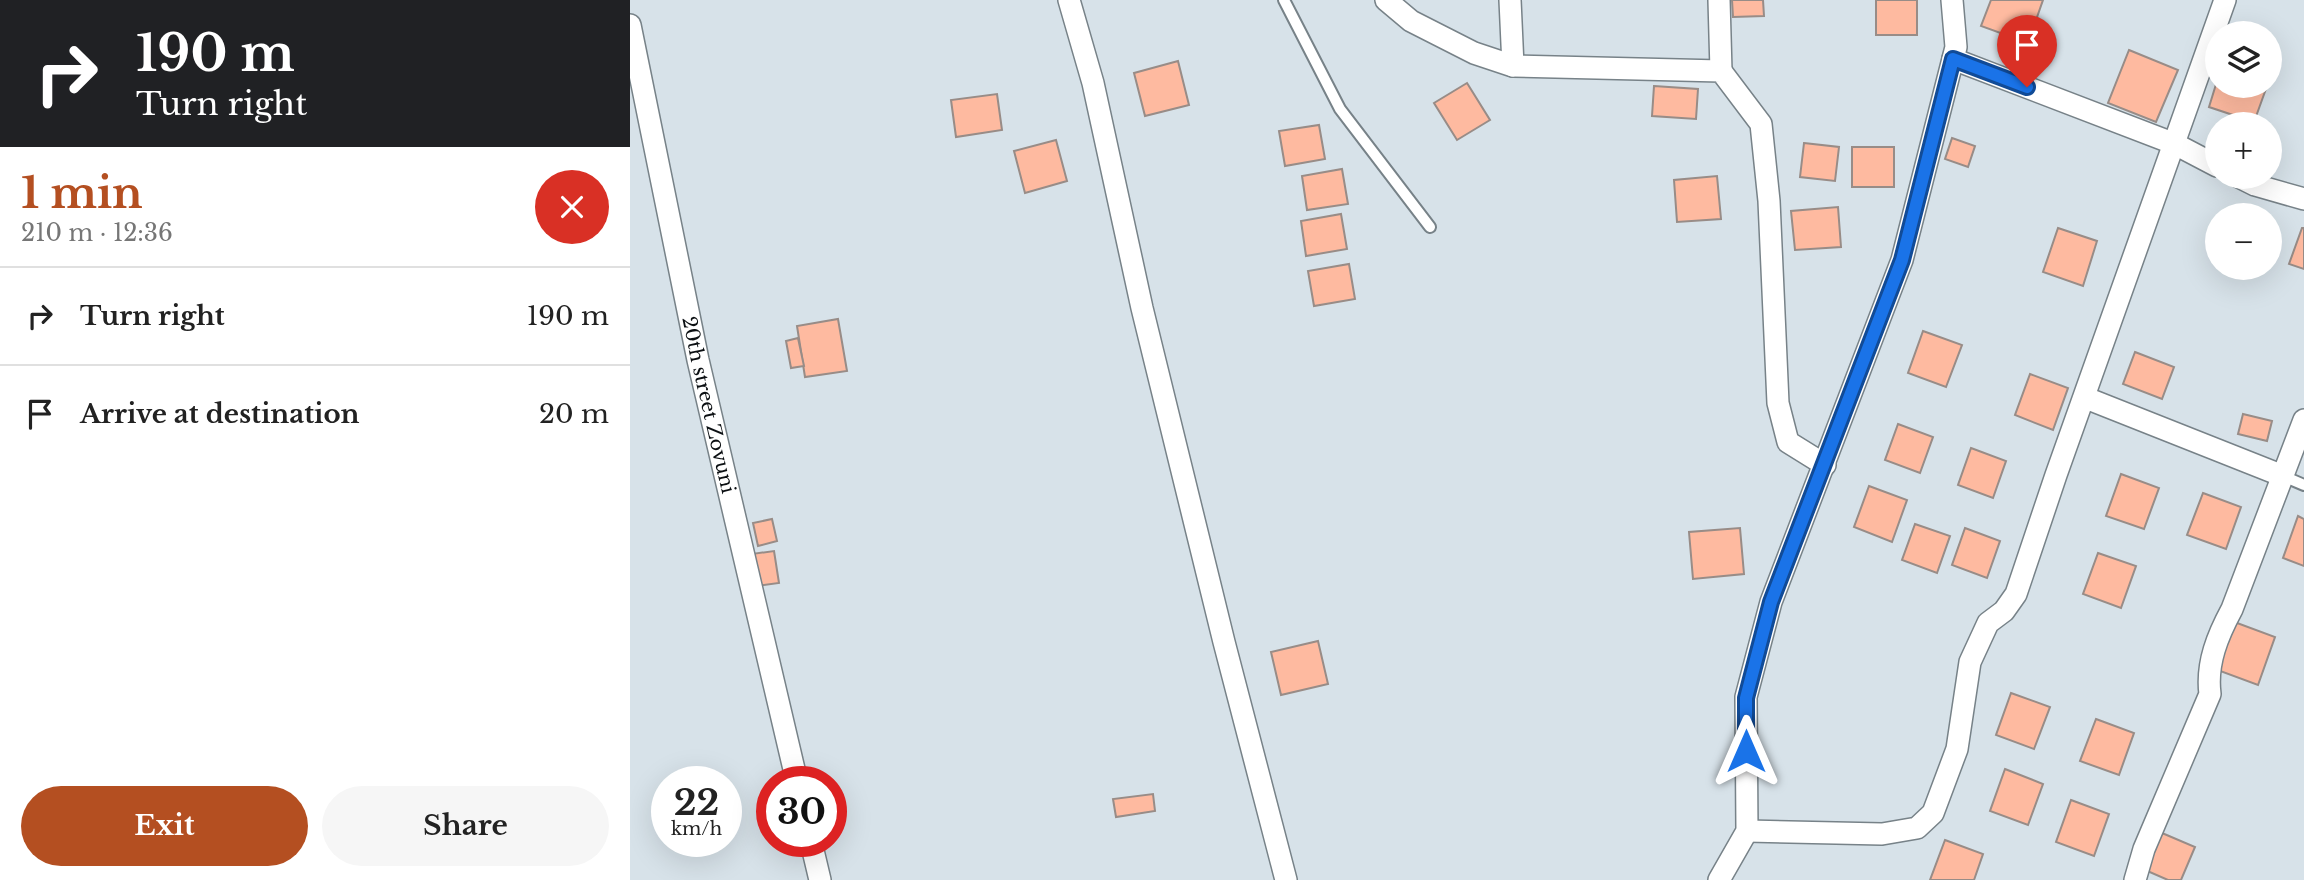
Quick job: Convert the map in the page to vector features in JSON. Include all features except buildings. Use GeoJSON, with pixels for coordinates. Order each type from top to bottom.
{"type":"FeatureCollection","features":[{"type":"Feature","properties":{"kind":"street"},"geometry":{"type":"LineString","coordinates":[[1069,0],[1093,83],[1142,308],[1217,615],[1286,880]]}},
{"type":"Feature","properties":{"kind":"street"},"geometry":{"type":"LineString","coordinates":[[1386,0],[1411,21],[1474,54],[1513,66],[1721,71]]}},
{"type":"Feature","properties":{"kind":"street"},"geometry":{"type":"LineString","coordinates":[[1510,0],[1513,66]]}},
{"type":"Feature","properties":{"kind":"street"},"geometry":{"type":"LineString","coordinates":[[1719,0],[1721,71],[1762,124],[1769,201],[1778,403],[1788,442],[1825,464]]}},
{"type":"Feature","properties":{"kind":"street"},"geometry":{"type":"LineString","coordinates":[[1719,880],[1747,831],[1746,698],[1771,602],[1902,260],[1956,47],[1952,0]]}},
{"type":"Feature","properties":{"kind":"street"},"geometry":{"type":"LineString","coordinates":[[1747,831],[1882,834],[1917,828],[1933,813],[1957,749],[1970,662],[1988,624],[2004,611],[2017,594],[2056,475],[2086,398],[2225,0]]}},
{"type":"Feature","properties":{"kind":"street","name":"20th street Zovuni"},"geometry":{"type":"LineString","coordinates":[[630,25],[698,359],[793,766]]}},
{"type":"Feature","properties":{"kind":"street"},"geometry":{"type":"LineString","coordinates":[[1953,59],[2175,144],[2205,160]]}},
{"type":"Feature","properties":{"kind":"street"},"geometry":{"type":"LineString","coordinates":[[2270,189],[2304,198]]}},
{"type":"Feature","properties":{"kind":"street"},"geometry":{"type":"LineString","coordinates":[[2086,398],[2283,476]]}},
{"type":"Feature","properties":{"kind":"street"},"geometry":{"type":"LineString","coordinates":[[2135,880],[2144,849],[2210,694],[2208,677],[2218,636],[2232,608],[2304,420]]}},
{"type":"Feature","properties":{"kind":"street"},"geometry":{"type":"LineString","coordinates":[[815,857],[820,880]]}},
{"type":"Feature","properties":{"kind":"lane"},"geometry":{"type":"LineString","coordinates":[[1284,0],[1340,109],[1430,227]]}},
{"type":"Feature","properties":{"kind":"lane"},"geometry":{"type":"LineString","coordinates":[[2283,476],[2304,485]]}},
{"type":"Feature","properties":{"kind":"route"},"geometry":{"type":"LineString","coordinates":[[1746,751],[1746,698],[1771,602],[1902,260],[1953,59],[2027,87]]}}]}
